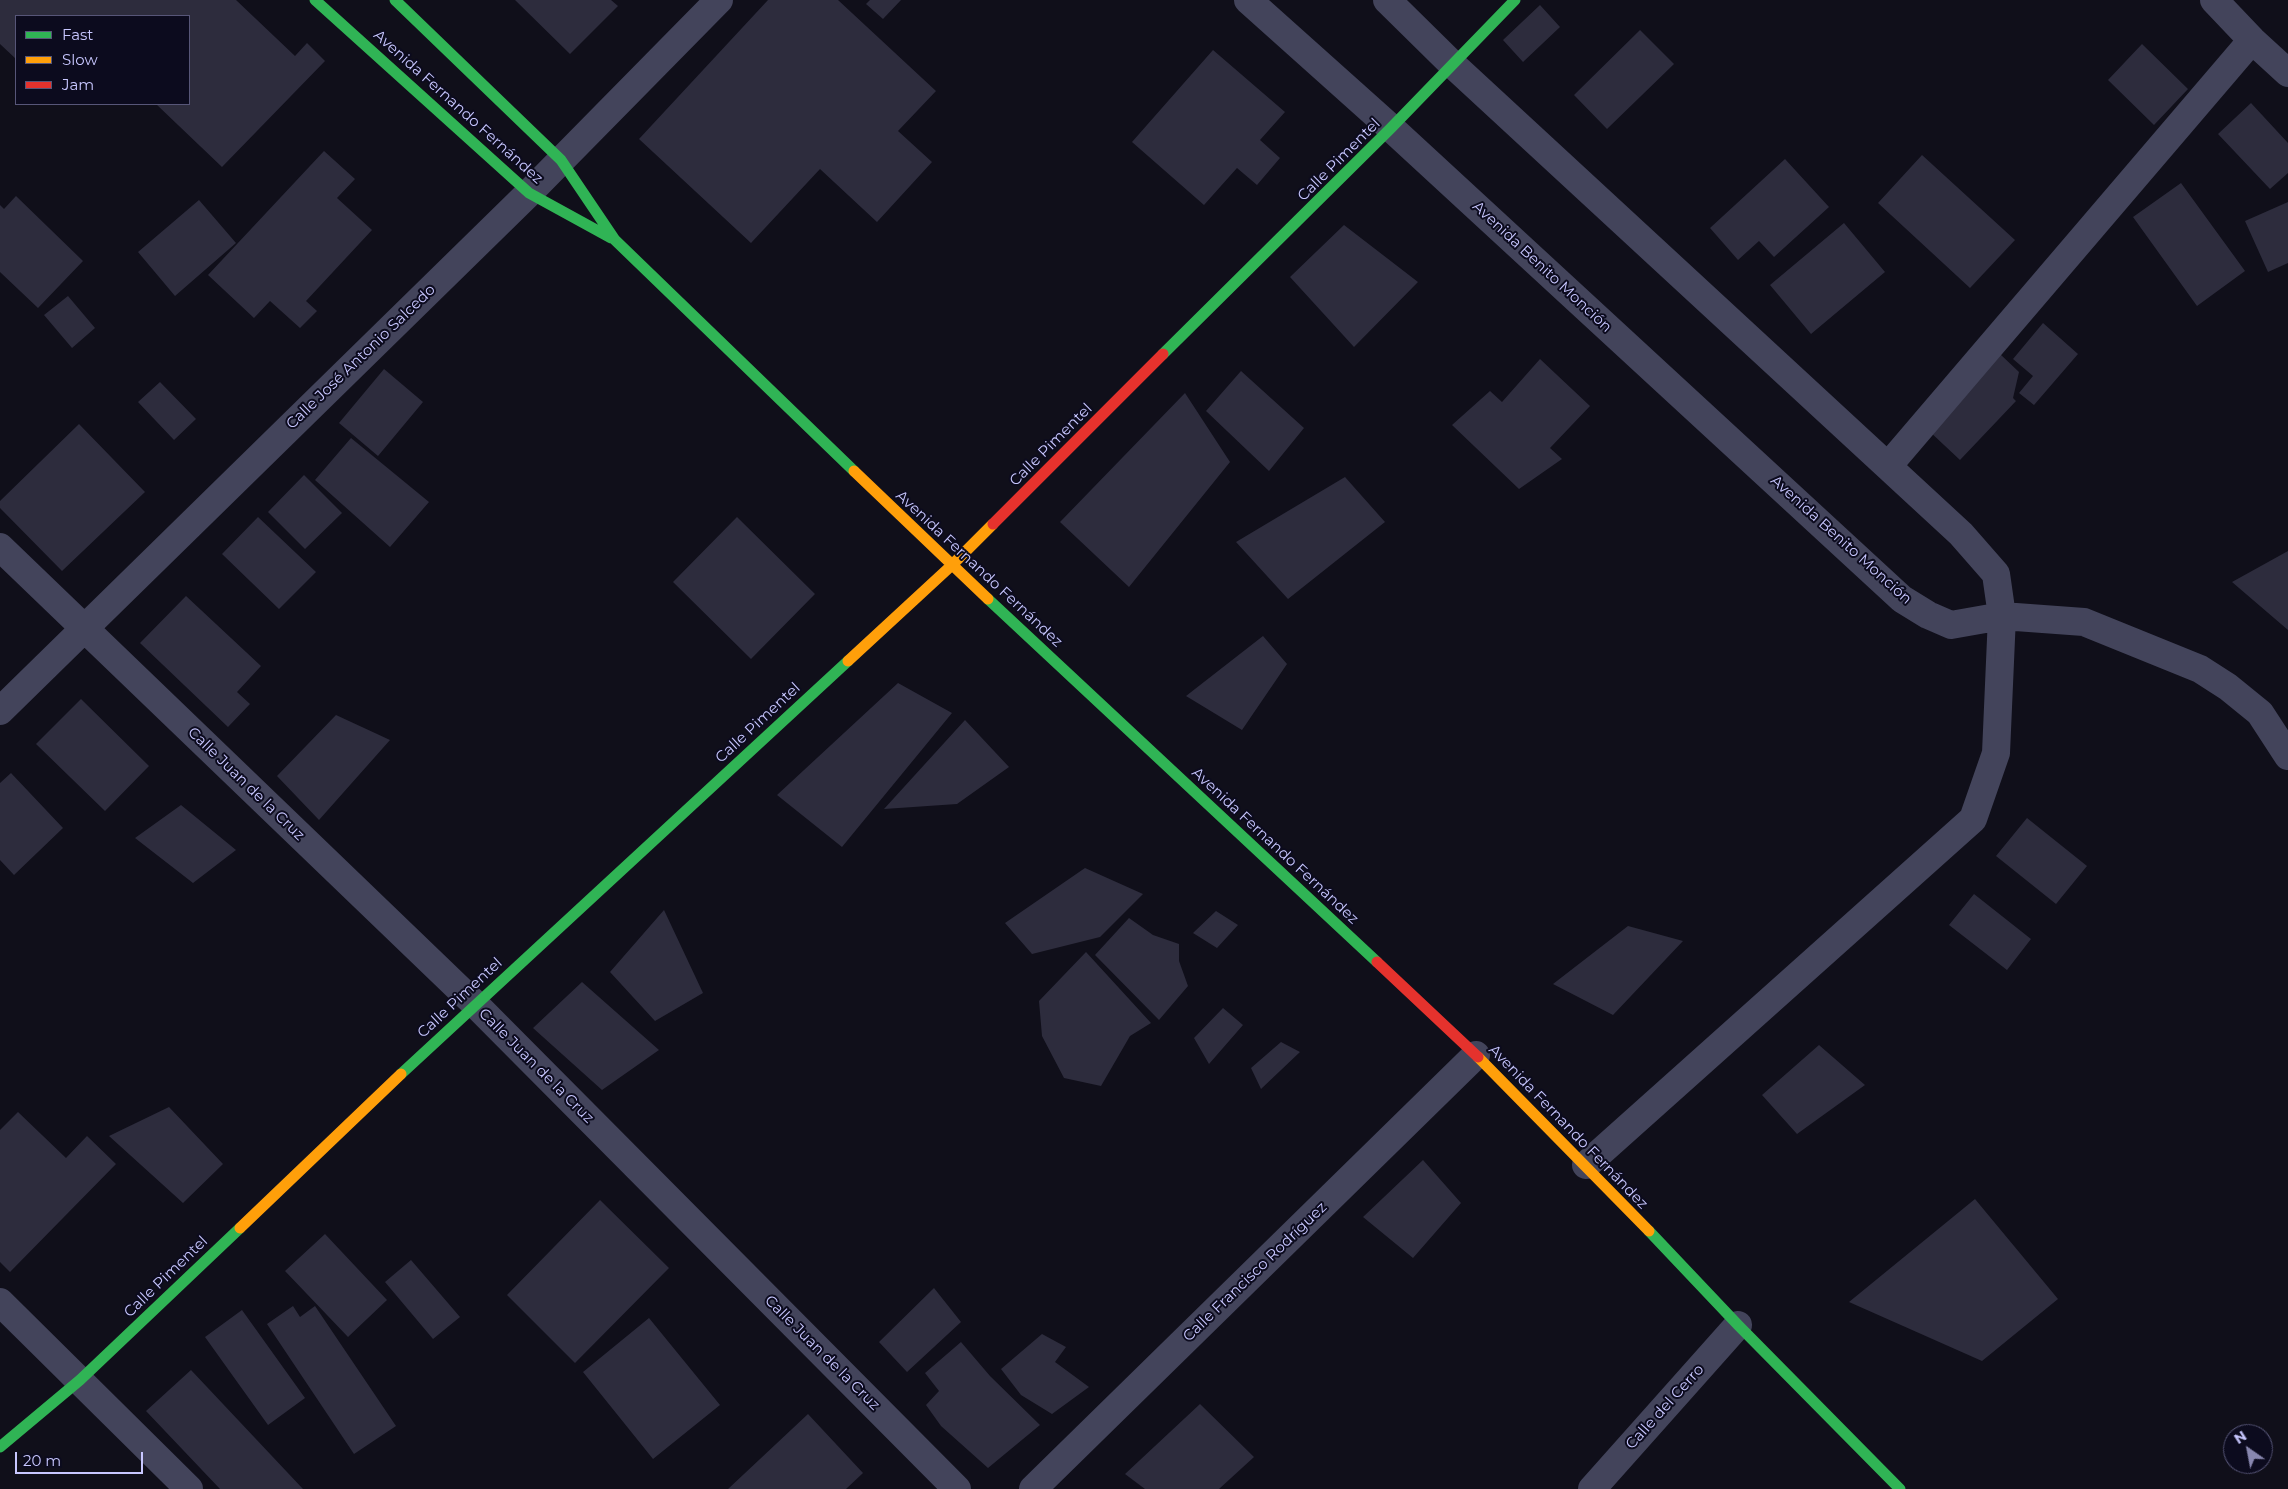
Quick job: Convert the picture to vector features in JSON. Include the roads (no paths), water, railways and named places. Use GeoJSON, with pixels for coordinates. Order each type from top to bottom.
{"type":"FeatureCollection","features":[{"type":"Feature","properties":{"kind":"main road","name":"Avenida Fernando Fernández"},"geometry":{"type":"LineString","coordinates":[[315,0],[529,193],[615,240]]}},
{"type":"Feature","properties":{"kind":"main road","name":"Avenida Fernando Fernández"},"geometry":{"type":"LineString","coordinates":[[395,0],[561,160],[615,240],[952,565],[1476,1055],[1586,1165],[1738,1324],[1900,1489]]}},
{"type":"Feature","properties":{"kind":"main road","name":"Calle Pimentel"},"geometry":{"type":"LineString","coordinates":[[0,1448],[80,1380],[475,1004],[952,565],[1392,128],[1515,0]]}},
{"type":"Feature","properties":{"kind":"street","name":"Calle José Antonio Salcedo"},"geometry":{"type":"LineString","coordinates":[[0,710],[529,193],[719,0]]}},
{"type":"Feature","properties":{"kind":"street","name":"Avenida Benito Monción"},"geometry":{"type":"LineString","coordinates":[[1248,0],[1392,128],[1902,599],[1928,616],[1951,625],[2002,616],[2084,622],[2200,669],[2228,687],[2260,713],[2288,756]]}},
{"type":"Feature","properties":{"kind":"street"},"geometry":{"type":"LineString","coordinates":[[1387,0],[1452,64],[1961,534],[1996,574],[2002,616],[1996,753],[1974,819],[1586,1165]]}},
{"type":"Feature","properties":{"kind":"street"},"geometry":{"type":"LineString","coordinates":[[2214,0],[2252,40],[2288,73]]}},
{"type":"Feature","properties":{"kind":"street"},"geometry":{"type":"LineString","coordinates":[[1888,466],[2252,40]]}},
{"type":"Feature","properties":{"kind":"street","name":"Calle Juan de la Cruz"},"geometry":{"type":"LineString","coordinates":[[0,547],[475,1004],[957,1489]]}},
{"type":"Feature","properties":{"kind":"street","name":"Calle Francisco Rodríguez"},"geometry":{"type":"LineString","coordinates":[[1033,1489],[1476,1055]]}},
{"type":"Feature","properties":{"kind":"street"},"geometry":{"type":"LineString","coordinates":[[0,1302],[189,1489]]}},
{"type":"Feature","properties":{"kind":"street","name":"Calle del Cerro"},"geometry":{"type":"LineString","coordinates":[[1592,1489],[1738,1324]]}}]}
